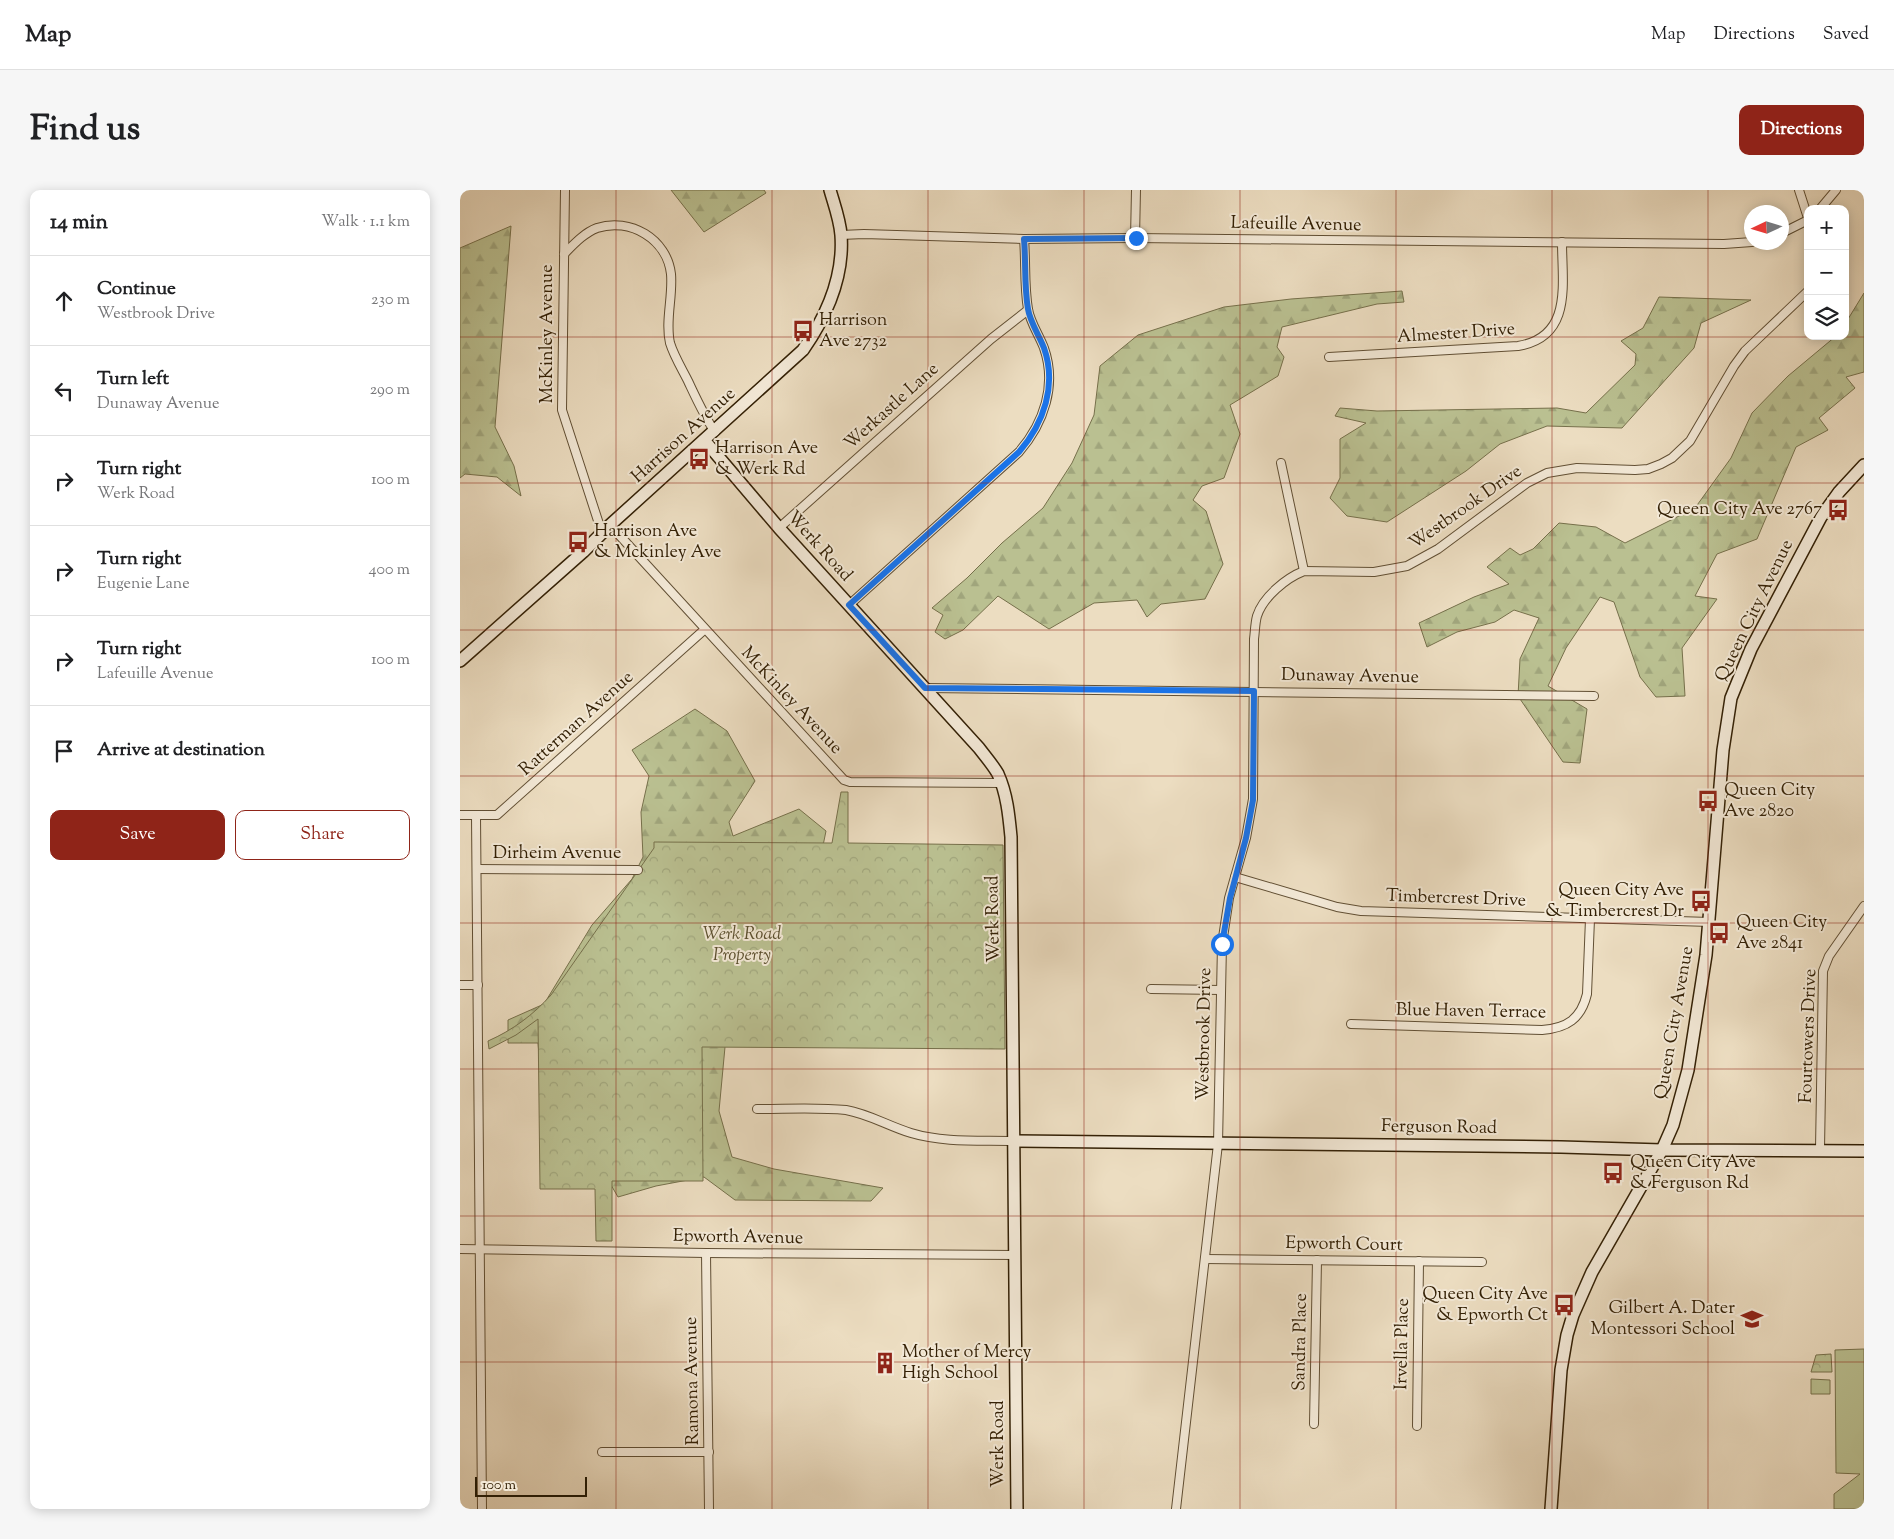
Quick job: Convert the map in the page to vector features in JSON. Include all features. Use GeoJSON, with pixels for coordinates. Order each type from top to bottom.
{"type":"FeatureCollection","features":[{"type":"Feature","properties":{"kind":"street","name":"McKinley Avenue"},"geometry":{"type":"LineString","coordinates":[[565,190],[562,410],[606,529],[704,630],[844,780],[850,782],[889,783],[1001,784]]}},
{"type":"Feature","properties":{"kind":"street","name":"Harrison Avenue"},"geometry":{"type":"LineString","coordinates":[[460,661],[804,350],[818,329],[828,307],[836,281],[841,235],[830,190]]}},
{"type":"Feature","properties":{"kind":"street"},"geometry":{"type":"LineString","coordinates":[[1136,190],[1136,238]]}},
{"type":"Feature","properties":{"kind":"street"},"geometry":{"type":"LineString","coordinates":[[1799,190],[1804,206]]}},
{"type":"Feature","properties":{"kind":"street"},"geometry":{"type":"LineString","coordinates":[[1823,205],[1836,190]]}},
{"type":"Feature","properties":{"kind":"street"},"geometry":{"type":"LineString","coordinates":[[1789,229],[1804,221]]}},
{"type":"Feature","properties":{"kind":"street"},"geometry":{"type":"LineString","coordinates":[[564,254],[586,234],[606,226],[622,225],[637,229],[646,234],[659,246],[667,260],[671,275],[669,333],[671,346],[715,432]]}},
{"type":"Feature","properties":{"kind":"street","name":"Lafeuille Avenue"},"geometry":{"type":"LineString","coordinates":[[841,235],[864,234],[1024,239],[1136,238],[1724,244],[1744,243]]}},
{"type":"Feature","properties":{"kind":"street"},"geometry":{"type":"LineString","coordinates":[[849,605],[1019,452],[1036,430],[1047,401],[1049,375],[1044,349],[1028,310],[1024,239]]}},
{"type":"Feature","properties":{"kind":"street","name":"Almester Drive"},"geometry":{"type":"LineString","coordinates":[[1329,357],[1518,346],[1536,341],[1551,330],[1559,316],[1562,305],[1562,242]]}},
{"type":"Feature","properties":{"kind":"street","name":"Westbrook Drive"},"geometry":{"type":"LineString","coordinates":[[1176,1509],[1218,1144],[1222,944],[1225,919],[1246,838],[1253,800],[1254,639],[1257,616],[1268,598],[1294,574],[1304,570],[1374,572],[1408,566],[1438,549],[1527,483],[1548,473],[1589,468],[1648,469],[1672,458],[1690,441],[1734,366],[1745,351],[1804,295]]}},
{"type":"Feature","properties":{"kind":"street","name":"Werkastle Lane"},"geometry":{"type":"LineString","coordinates":[[779,528],[991,339],[1028,310]]}},
{"type":"Feature","properties":{"kind":"street","name":"Werk Road"},"geometry":{"type":"LineString","coordinates":[[705,441],[779,528],[979,748],[997,773],[1001,784],[1008,810],[1011,837],[1017,1509]]}},
{"type":"Feature","properties":{"kind":"street"},"geometry":{"type":"LineString","coordinates":[[1281,463],[1304,570]]}},
{"type":"Feature","properties":{"kind":"street","name":"Queen City Avenue"},"geometry":{"type":"LineString","coordinates":[[1551,1509],[1561,1370],[1567,1335],[1573,1315],[1592,1272],[1662,1150],[1673,1125],[1688,1070],[1710,922],[1722,750],[1731,698],[1751,649],[1822,517],[1839,492],[1864,465]]}},
{"type":"Feature","properties":{"kind":"street","name":"Ratterman Avenue"},"geometry":{"type":"LineString","coordinates":[[460,815],[497,815],[704,630]]}},
{"type":"Feature","properties":{"kind":"street","name":"Dunaway Avenue"},"geometry":{"type":"LineString","coordinates":[[925,688],[1594,696]]}},
{"type":"Feature","properties":{"kind":"street"},"geometry":{"type":"LineString","coordinates":[[476,816],[482,1509]]}},
{"type":"Feature","properties":{"kind":"street","name":"Dirheim Avenue"},"geometry":{"type":"LineString","coordinates":[[477,869],[638,870]]}},
{"type":"Feature","properties":{"kind":"street","name":"Timbercrest Drive"},"geometry":{"type":"LineString","coordinates":[[1235,877],[1337,907],[1361,911],[1710,922]]}},
{"type":"Feature","properties":{"kind":"street","name":"Fourtowers Drive"},"geometry":{"type":"LineString","coordinates":[[1820,1149],[1823,971],[1829,956],[1864,906]]}},
{"type":"Feature","properties":{"kind":"street","name":"Blue Haven Terrace"},"geometry":{"type":"LineString","coordinates":[[1350,1024],[1542,1030],[1563,1026],[1575,1018],[1585,1003],[1590,918]]}},
{"type":"Feature","properties":{"kind":"street"},"geometry":{"type":"LineString","coordinates":[[460,986],[478,985]]}},
{"type":"Feature","properties":{"kind":"street"},"geometry":{"type":"LineString","coordinates":[[1151,989],[1221,990]]}},
{"type":"Feature","properties":{"kind":"street"},"geometry":{"type":"LineString","coordinates":[[757,1109],[847,1110],[863,1114],[910,1133],[943,1140],[1014,1141]]}},
{"type":"Feature","properties":{"kind":"street","name":"Ferguson Road"},"geometry":{"type":"LineString","coordinates":[[1014,1141],[1561,1147],[1662,1150],[1864,1150]]}},
{"type":"Feature","properties":{"kind":"street","name":"Epworth Avenue"},"geometry":{"type":"LineString","coordinates":[[460,1249],[1015,1255]]}},
{"type":"Feature","properties":{"kind":"street","name":"Ramona Avenue"},"geometry":{"type":"LineString","coordinates":[[706,1253],[710,1509]]}},
{"type":"Feature","properties":{"kind":"street","name":"Epworth Court"},"geometry":{"type":"LineString","coordinates":[[1205,1258],[1482,1262]]}},
{"type":"Feature","properties":{"kind":"street","name":"Sandra Place"},"geometry":{"type":"LineString","coordinates":[[1314,1424],[1317,1260]]}},
{"type":"Feature","properties":{"kind":"street","name":"Irvella Place"},"geometry":{"type":"LineString","coordinates":[[1417,1426],[1420,1261]]}},
{"type":"Feature","properties":{"kind":"street"},"geometry":{"type":"LineString","coordinates":[[602,1452],[709,1452]]}},
{"type":"Feature","properties":{"kind":"green space"},"geometry":{"type":"Polygon","coordinates":[[[671,190],[764,190],[766,193],[704,232],[671,190]]]}},
{"type":"Feature","properties":{"kind":"green space"},"geometry":{"type":"Polygon","coordinates":[[[511,226],[495,427],[514,466],[521,496],[497,477],[465,474],[460,478],[460,248],[511,226]]]}},
{"type":"Feature","properties":{"kind":"green space"},"geometry":{"type":"Polygon","coordinates":[[[1402,291],[1404,302],[1377,304],[1282,327],[1277,347],[1284,357],[1278,376],[1230,405],[1240,434],[1224,478],[1202,486],[1193,500],[1206,511],[1223,564],[1205,599],[1161,604],[1147,617],[1137,600],[1094,603],[1049,629],[998,596],[963,630],[945,639],[935,632],[943,615],[932,608],[1043,508],[1072,463],[1094,415],[1100,366],[1138,335],[1224,307],[1291,299],[1402,291]]]}},
{"type":"Feature","properties":{"kind":"green space"},"geometry":{"type":"Polygon","coordinates":[[[1864,293],[1864,372],[1846,377],[1855,388],[1819,418],[1828,430],[1796,447],[1757,539],[1717,554],[1695,596],[1717,599],[1682,648],[1685,696],[1656,697],[1640,677],[1614,602],[1600,597],[1566,648],[1548,686],[1587,709],[1580,763],[1563,762],[1518,696],[1520,659],[1539,618],[1514,610],[1495,622],[1457,632],[1427,647],[1419,623],[1474,597],[1509,584],[1487,567],[1510,548],[1520,555],[1533,549],[1559,523],[1596,527],[1625,543],[1695,508],[1731,458],[1752,413],[1788,376],[1831,340],[1849,340],[1849,317],[1864,293]]]}},
{"type":"Feature","properties":{"kind":"green space"},"geometry":{"type":"Polygon","coordinates":[[[1659,297],[1751,300],[1701,323],[1694,348],[1622,428],[1547,426],[1500,444],[1466,471],[1387,522],[1347,516],[1330,498],[1340,478],[1340,439],[1366,423],[1335,416],[1340,408],[1377,411],[1557,408],[1586,413],[1635,365],[1636,354],[1621,341],[1643,328],[1659,297]]]}},
{"type":"Feature","properties":{"kind":"green space"},"geometry":{"type":"Polygon","coordinates":[[[695,709],[727,731],[755,781],[729,822],[733,836],[799,809],[826,831],[809,914],[725,1047],[719,1111],[732,1157],[774,1169],[883,1188],[871,1201],[735,1200],[704,1177],[656,1186],[618,1197],[604,1173],[549,1175],[538,1043],[508,1043],[508,1020],[544,1004],[592,925],[632,879],[643,857],[641,812],[649,776],[632,750],[695,709]]]}},
{"type":"Feature","properties":{"kind":"green space","name":"Werk Road Property"},"geometry":{"type":"Polygon","coordinates":[[[841,792],[848,792],[848,843],[1003,845],[1005,1049],[702,1047],[703,1181],[612,1181],[612,1241],[596,1241],[595,1189],[540,1189],[538,1019],[516,1035],[489,1049],[488,1041],[522,1021],[551,995],[654,848],[654,842],[832,843],[841,792]]]}},
{"type":"Feature","properties":{"kind":"green space"},"geometry":{"type":"Polygon","coordinates":[[[1864,1349],[1864,1509],[1834,1509],[1834,1494],[1860,1474],[1836,1473],[1835,1350],[1864,1349]]]}},
{"type":"Feature","properties":{"kind":"green space"},"geometry":{"type":"Polygon","coordinates":[[[1831,1354],[1832,1372],[1811,1372],[1816,1355],[1831,1354]]]}},
{"type":"Feature","properties":{"kind":"green space"},"geometry":{"type":"Polygon","coordinates":[[[1811,1379],[1830,1380],[1830,1394],[1811,1394],[1811,1379]]]}},
{"type":"Feature","properties":{"kind":"place","name":"Harrison Ave 2732"},"geometry":{"type":"Point","coordinates":[803,331]}},
{"type":"Feature","properties":{"kind":"place","name":"Harrison Ave & Werk Rd"},"geometry":{"type":"Point","coordinates":[699,459]}},
{"type":"Feature","properties":{"kind":"place","name":"Queen City Ave 2767"},"geometry":{"type":"Point","coordinates":[1838,510]}},
{"type":"Feature","properties":{"kind":"place","name":"Harrison Ave & Mckinley Ave"},"geometry":{"type":"Point","coordinates":[578,542]}},
{"type":"Feature","properties":{"kind":"place","name":"Queen City Ave 2820"},"geometry":{"type":"Point","coordinates":[1708,801]}},
{"type":"Feature","properties":{"kind":"place","name":"Queen City Ave & Timbercrest Dr"},"geometry":{"type":"Point","coordinates":[1701,901]}},
{"type":"Feature","properties":{"kind":"place","name":"Queen City Ave 2841"},"geometry":{"type":"Point","coordinates":[1719,933]}},
{"type":"Feature","properties":{"kind":"place","name":"Queen City Ave & Ferguson Rd"},"geometry":{"type":"Point","coordinates":[1613,1173]}},
{"type":"Feature","properties":{"kind":"place","name":"Queen City Ave & Epworth Ct"},"geometry":{"type":"Point","coordinates":[1564,1305]}},
{"type":"Feature","properties":{"kind":"place","name":"Gilbert A. Dater Montessori School"},"geometry":{"type":"Point","coordinates":[1752,1319]}},
{"type":"Feature","properties":{"kind":"place","name":"Mother of Mercy High School"},"geometry":{"type":"Point","coordinates":[885,1363]}},
{"type":"Feature","properties":{"kind":"route"},"geometry":{"type":"LineString","coordinates":[[1136,238],[1024,239],[1028,310],[1044,349],[1049,375],[1047,401],[1042,418],[1036,430],[1019,452],[849,605],[925,688],[1254,691],[1254,766],[1251,817],[1225,919],[1222,944]]}}]}
